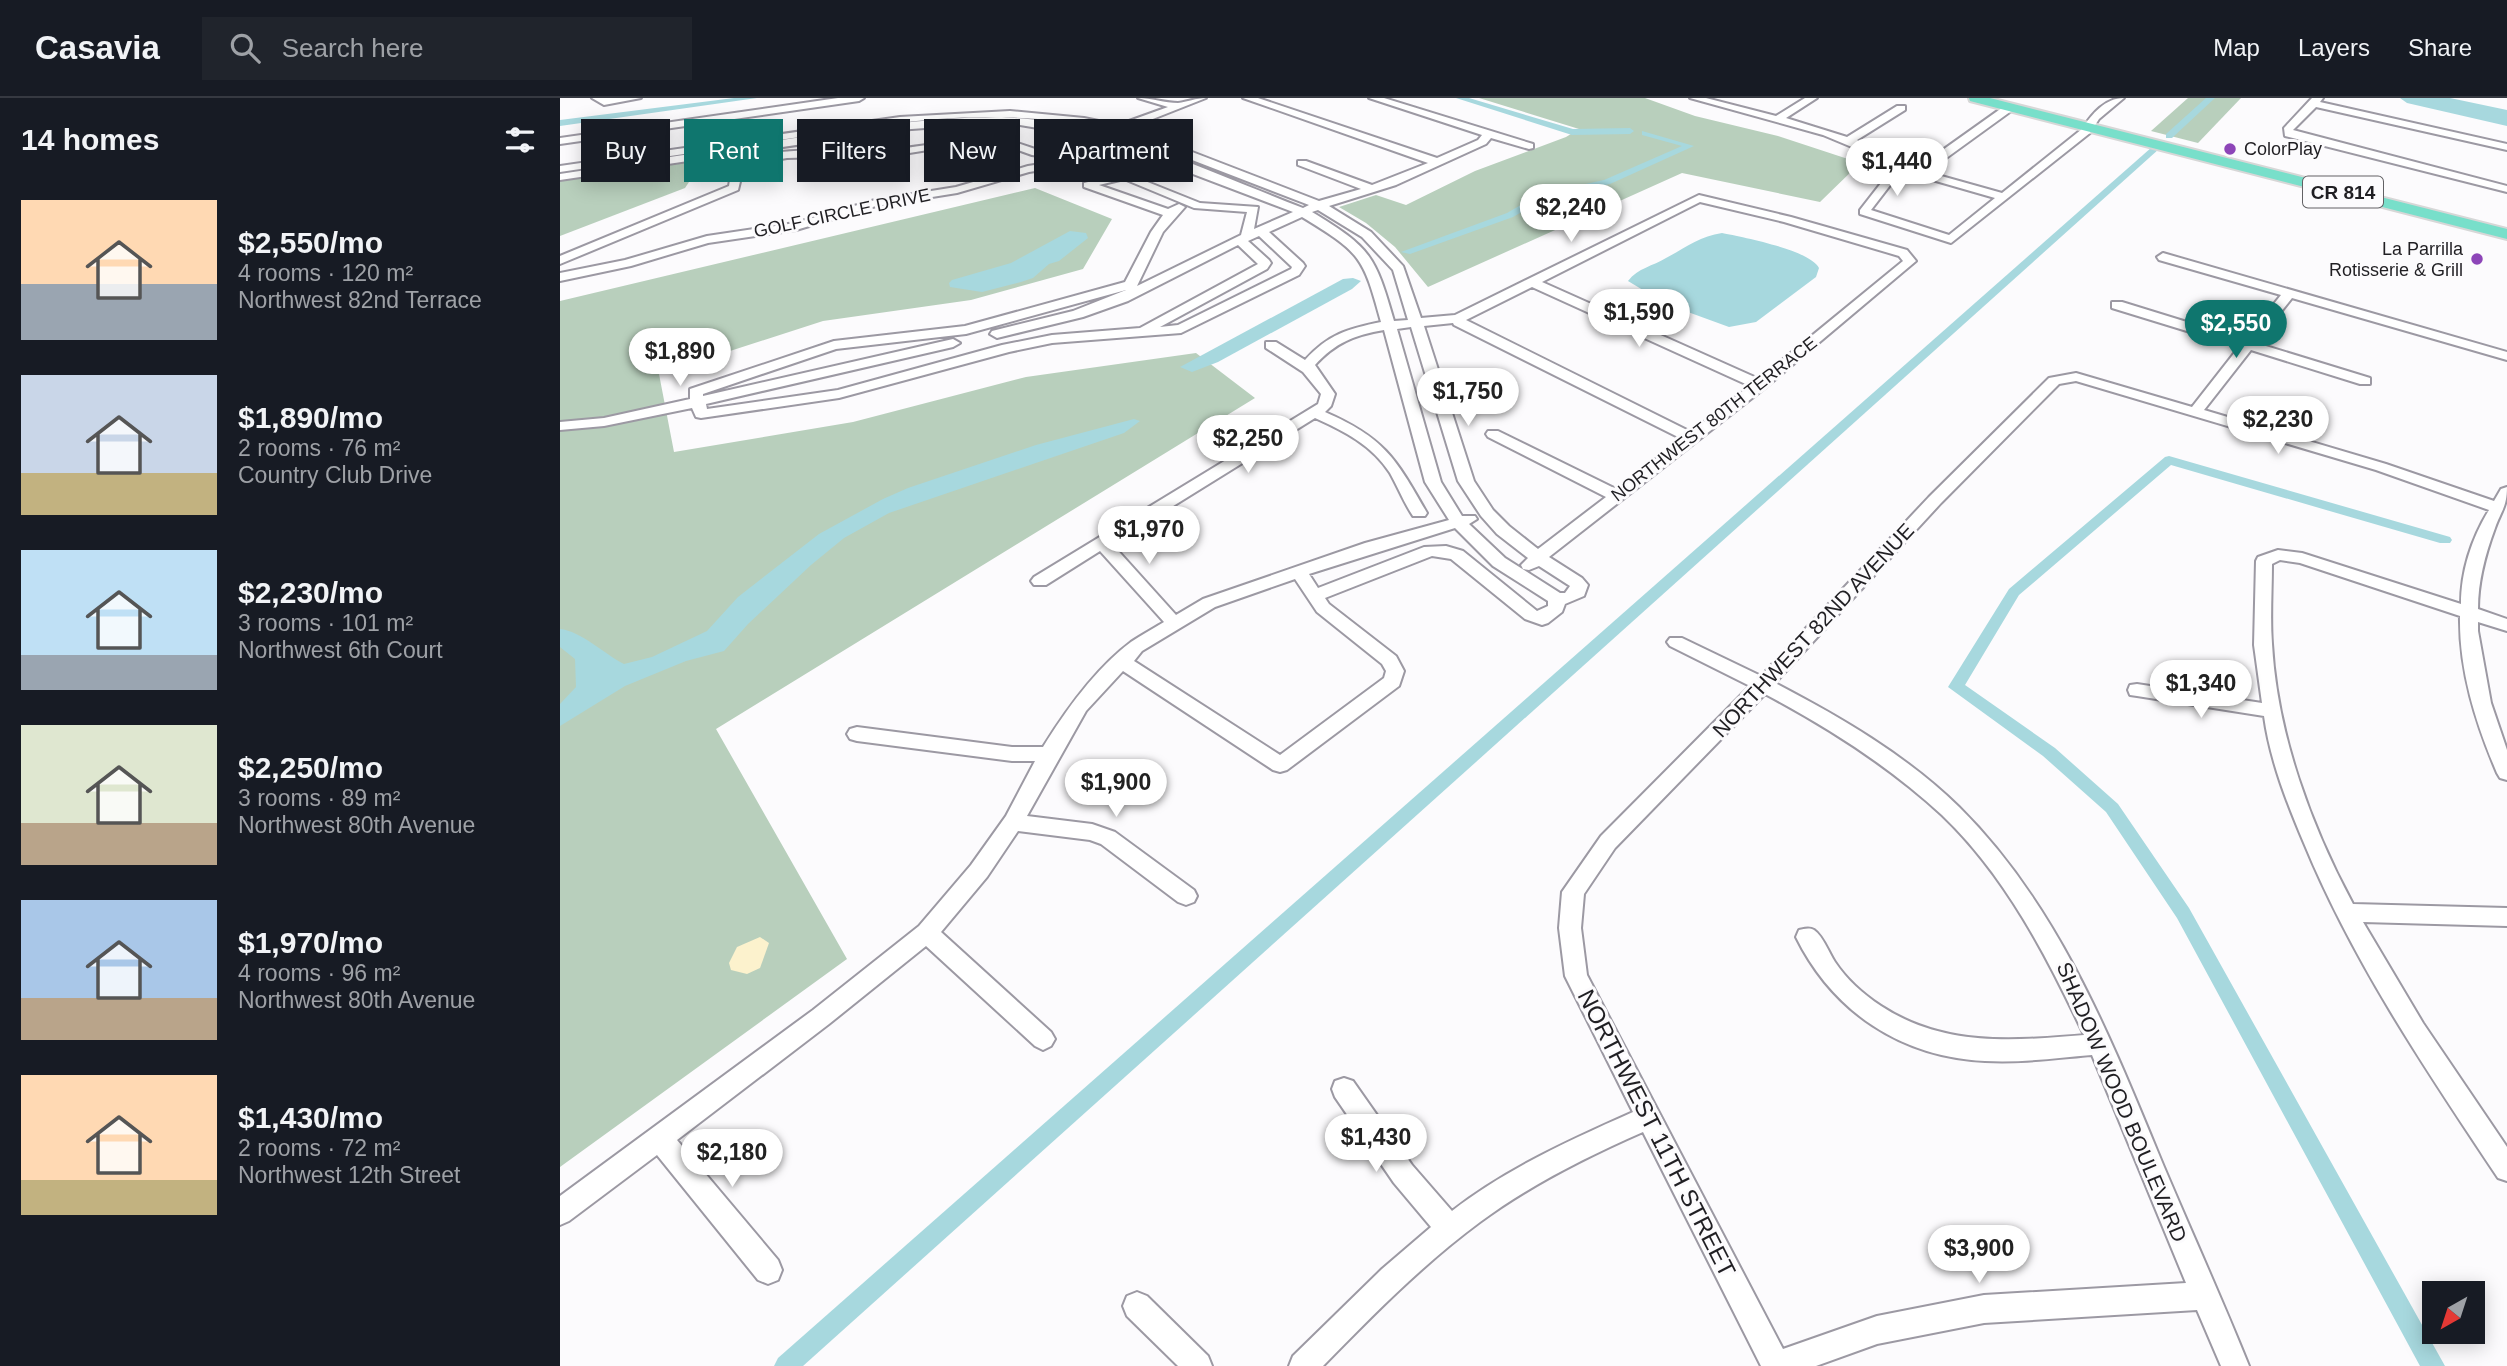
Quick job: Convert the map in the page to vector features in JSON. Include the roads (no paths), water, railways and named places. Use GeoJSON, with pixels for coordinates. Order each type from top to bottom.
{"type":"FeatureCollection","features":[{"type":"Feature","properties":{"kind":"main road","name":"CR 814"},"geometry":{"type":"LineString","coordinates":[[1975,98],[2009,102],[2183,148],[2507,225]]}},
{"type":"Feature","properties":{"kind":"main road","name":"CR 814"},"geometry":{"type":"LineString","coordinates":[[2183,148],[2507,234]]}},
{"type":"Feature","properties":{"kind":"street"},"geometry":{"type":"LineString","coordinates":[[601,100],[636,98]]}},
{"type":"Feature","properties":{"kind":"street"},"geometry":{"type":"LineString","coordinates":[[560,141],[859,98]]}},
{"type":"Feature","properties":{"kind":"street"},"geometry":{"type":"LineString","coordinates":[[1143,98],[1179,106]]}},
{"type":"Feature","properties":{"kind":"street"},"geometry":{"type":"LineString","coordinates":[[1144,119],[1201,98]]}},
{"type":"Feature","properties":{"kind":"street"},"geometry":{"type":"LineString","coordinates":[[1248,98],[1437,162]]}},
{"type":"Feature","properties":{"kind":"street"},"geometry":{"type":"LineString","coordinates":[[1374,98],[1529,146]]}},
{"type":"Feature","properties":{"kind":"street"},"geometry":{"type":"LineString","coordinates":[[1776,120],[1812,98]]}},
{"type":"Feature","properties":{"kind":"street"},"geometry":{"type":"LineString","coordinates":[[1700,99],[1848,141],[1868,148],[1899,167],[2005,197]]}},
{"type":"Feature","properties":{"kind":"street"},"geometry":{"type":"LineString","coordinates":[[2096,100],[2115,101]]}},
{"type":"Feature","properties":{"kind":"street"},"geometry":{"type":"LineString","coordinates":[[2507,147],[2316,100],[2288,130],[2289,134],[2507,189]]}},
{"type":"Feature","properties":{"kind":"street"},"geometry":{"type":"LineString","coordinates":[[1899,167],[1897,173],[1864,212],[1951,239],[2005,197],[2115,101]]}},
{"type":"Feature","properties":{"kind":"street"},"geometry":{"type":"LineString","coordinates":[[1919,172],[2009,102]]}},
{"type":"Feature","properties":{"kind":"street"},"geometry":{"type":"LineString","coordinates":[[1848,141],[1901,108]]}},
{"type":"Feature","properties":{"kind":"street"},"geometry":{"type":"LineString","coordinates":[[783,144],[872,113],[1023,114],[1067,119]]}},
{"type":"Feature","properties":{"kind":"street"},"geometry":{"type":"LineString","coordinates":[[963,113],[1034,123]]}},
{"type":"Feature","properties":{"kind":"street"},"geometry":{"type":"LineString","coordinates":[[560,426],[604,422],[1077,314],[1319,205],[1392,183],[1482,142],[1488,134]]}},
{"type":"Feature","properties":{"kind":"street","name":"GOLF CIRCLE DRIVE"},"geometry":{"type":"LineString","coordinates":[[560,277],[707,240],[796,226],[875,202],[957,190],[1028,169],[1075,160],[1072,157],[1037,153],[991,137],[897,152],[783,146]]}},
{"type":"Feature","properties":{"kind":"street"},"geometry":{"type":"LineString","coordinates":[[1193,156],[1319,205],[1347,219],[1382,246],[1399,268],[1466,481],[1487,513],[1540,559],[1579,585],[1578,592],[1573,597],[1557,599],[1515,573],[1484,549],[1458,522],[1433,482],[1374,272],[1359,250],[1345,237],[1303,212],[1193,170]]}},
{"type":"Feature","properties":{"kind":"street"},"geometry":{"type":"LineString","coordinates":[[560,169],[684,157]]}},
{"type":"Feature","properties":{"kind":"street"},"geometry":{"type":"LineString","coordinates":[[560,177],[684,159]]}},
{"type":"Feature","properties":{"kind":"street"},"geometry":{"type":"LineString","coordinates":[[1302,163],[1371,189]]}},
{"type":"Feature","properties":{"kind":"street"},"geometry":{"type":"LineString","coordinates":[[1168,213],[1088,185],[1125,176],[1189,202],[1213,207],[1244,206],[1254,209],[1243,239]]}},
{"type":"Feature","properties":{"kind":"street"},"geometry":{"type":"LineString","coordinates":[[560,260],[734,188],[735,182]]}},
{"type":"Feature","properties":{"kind":"street","name":"NORTHWEST 80TH TERRACE"},"geometry":{"type":"LineString","coordinates":[[1515,573],[1540,559],[1760,385],[1910,261],[1903,253],[1787,219],[1699,198],[1532,282]]}},
{"type":"Feature","properties":{"kind":"street"},"geometry":{"type":"LineString","coordinates":[[1132,289],[1168,213],[1189,202]]}},
{"type":"Feature","properties":{"kind":"street"},"geometry":{"type":"LineString","coordinates":[[1132,289],[966,330],[834,345],[695,392],[696,402],[701,414],[839,394],[1007,348],[1052,339],[1181,329],[1295,272],[1299,265],[1261,231]]}},
{"type":"Feature","properties":{"kind":"street"},"geometry":{"type":"LineString","coordinates":[[1138,333],[1264,266],[1265,263],[1243,239]]}},
{"type":"Feature","properties":{"kind":"street"},"geometry":{"type":"LineString","coordinates":[[2163,257],[2507,356]]}},
{"type":"Feature","properties":{"kind":"street"},"geometry":{"type":"LineString","coordinates":[[1309,369],[1312,358],[1319,351],[1342,336],[1358,330],[1458,320],[1532,282],[1760,385]]}},
{"type":"Feature","properties":{"kind":"street"},"geometry":{"type":"LineString","coordinates":[[2289,293],[2195,412],[2381,467],[2496,507]]}},
{"type":"Feature","properties":{"kind":"street"},"geometry":{"type":"LineString","coordinates":[[2117,305],[2365,381]]}},
{"type":"Feature","properties":{"kind":"street"},"geometry":{"type":"LineString","coordinates":[[1458,320],[1692,438]]}},
{"type":"Feature","properties":{"kind":"street"},"geometry":{"type":"LineString","coordinates":[[996,334],[1007,348]]}},
{"type":"Feature","properties":{"kind":"street"},"geometry":{"type":"LineString","coordinates":[[1040,581],[1324,406],[1328,398],[1325,389],[1309,369],[1271,345]]}},
{"type":"Feature","properties":{"kind":"street"},"geometry":{"type":"LineString","coordinates":[[823,374],[833,381],[839,394]]}},
{"type":"Feature","properties":{"kind":"street","name":"NORTHWEST 82ND AVENUE"},"geometry":{"type":"LineString","coordinates":[[1573,892],[1608,842],[1763,685],[1936,500],[2054,380],[2076,377],[2195,412]]}},
{"type":"Feature","properties":{"kind":"street"},"geometry":{"type":"LineString","coordinates":[[1314,412],[1359,433],[1371,443],[1396,471],[1419,513]]}},
{"type":"Feature","properties":{"kind":"street"},"geometry":{"type":"LineString","coordinates":[[1493,434],[1617,496]]}},
{"type":"Feature","properties":{"kind":"street"},"geometry":{"type":"LineString","coordinates":[[2507,492],[2496,507],[2479,543],[2468,612],[2471,664],[2497,751],[2507,773]]}},
{"type":"Feature","properties":{"kind":"street"},"geometry":{"type":"LineString","coordinates":[[560,1212],[660,1139],[927,933],[979,871],[1013,822],[1049,754],[1079,706],[1136,647],[1173,622],[1209,603],[1487,513]]}},
{"type":"Feature","properties":{"kind":"street"},"geometry":{"type":"LineString","coordinates":[[1103,544],[1173,622]]}},
{"type":"Feature","properties":{"kind":"street"},"geometry":{"type":"LineString","coordinates":[[1315,595],[1430,551],[1446,551],[1457,555],[1531,615],[1542,619],[1556,608],[1557,599]]}},
{"type":"Feature","properties":{"kind":"street"},"geometry":{"type":"LineString","coordinates":[[2507,625],[2302,558],[2278,555],[2264,561],[2260,597],[2262,657],[2272,711],[2314,845],[2345,913],[2407,1021],[2507,1169]]}},
{"type":"Feature","properties":{"kind":"street"},"geometry":{"type":"LineString","coordinates":[[1121,661],[1280,765],[1392,681],[1395,671],[1390,660],[1323,608],[1299,572]]}},
{"type":"Feature","properties":{"kind":"street","name":"SHADOW WOOD BOULEVARD"},"geometry":{"type":"LineString","coordinates":[[1676,642],[1763,685],[1859,739],[1911,776],[1954,814],[2030,907],[2062,961],[2101,1044],[2235,1366]]}},
{"type":"Feature","properties":{"kind":"street"},"geometry":{"type":"LineString","coordinates":[[2137,690],[2272,711]]}},
{"type":"Feature","properties":{"kind":"street"},"geometry":{"type":"LineString","coordinates":[[857,734],[1012,754],[1049,754]]}},
{"type":"Feature","properties":{"kind":"street"},"geometry":{"type":"LineString","coordinates":[[1013,822],[1092,832],[1108,838],[1186,896]]}},
{"type":"Feature","properties":{"kind":"street","name":"NORTHWEST 11TH STREET"},"geometry":{"type":"LineString","coordinates":[[1573,892],[1570,928],[1576,976],[1776,1366]]}},
{"type":"Feature","properties":{"kind":"street"},"geometry":{"type":"LineString","coordinates":[[2345,913],[2507,917]]}},
{"type":"Feature","properties":{"kind":"street"},"geometry":{"type":"LineString","coordinates":[[927,933],[1043,1039]]}},
{"type":"Feature","properties":{"kind":"street"},"geometry":{"type":"LineString","coordinates":[[1807,937],[1838,984],[1860,1006],[1928,1039],[1965,1049],[2005,1050],[2101,1044]]}},
{"type":"Feature","properties":{"kind":"street"},"geometry":{"type":"LineString","coordinates":[[1344,1088],[1404,1174],[1449,1228]]}},
{"type":"Feature","properties":{"kind":"street"},"geometry":{"type":"LineString","coordinates":[[1303,1366],[1379,1290],[1449,1228],[1573,1151],[1649,1117]]}},
{"type":"Feature","properties":{"kind":"street"},"geometry":{"type":"LineString","coordinates":[[660,1139],[768,1270]]}},
{"type":"Feature","properties":{"kind":"street"},"geometry":{"type":"LineString","coordinates":[[1776,1366],[1877,1330],[1984,1309],[2204,1296]]}},
{"type":"Feature","properties":{"kind":"street"},"geometry":{"type":"LineString","coordinates":[[1138,1306],[1198,1366]]}},
{"type":"Feature","properties":{"kind":"water"},"geometry":{"type":"Polygon","coordinates":[[[2400,98],[2450,98],[2507,110],[2507,126],[2407,103],[2400,98]]]}},
{"type":"Feature","properties":{"kind":"water"},"geometry":{"type":"Polygon","coordinates":[[[1070,231],[1086,233],[1088,238],[1033,278],[982,292],[950,287],[952,280],[1011,263],[1070,231]]]}},
{"type":"Feature","properties":{"kind":"water"},"geometry":{"type":"Polygon","coordinates":[[[1722,233],[1775,245],[1803,256],[1819,268],[1816,277],[1756,322],[1729,327],[1666,304],[1628,281],[1641,270],[1693,243],[1722,233]]]}},
{"type":"Feature","properties":{"kind":"water"},"geometry":{"type":"Polygon","coordinates":[[[1343,279],[1361,281],[1352,289],[1218,362],[1192,372],[1180,367],[1343,279]]]}},
{"type":"Feature","properties":{"kind":"water"},"geometry":{"type":"Polygon","coordinates":[[[1134,419],[1140,421],[1124,433],[889,513],[844,538],[811,565],[748,624],[724,651],[686,661],[625,686],[560,726],[560,704],[576,687],[575,659],[560,647],[560,629],[584,638],[624,664],[652,657],[707,631],[738,597],[819,534],[883,499],[1036,445],[1134,419]]]}},
{"type":"Feature","properties":{"kind":"waterway"},"geometry":{"type":"LineString","coordinates":[[560,123],[753,98]]}},
{"type":"Feature","properties":{"kind":"waterway"},"geometry":{"type":"LineString","coordinates":[[1460,98],[1572,132],[1630,131]]}},
{"type":"Feature","properties":{"kind":"waterway"},"geometry":{"type":"LineString","coordinates":[[2169,136],[2211,98]]}},
{"type":"Feature","properties":{"kind":"waterway"},"geometry":{"type":"LineString","coordinates":[[1406,252],[1510,215],[1543,196],[1607,182],[1690,146],[1645,133]]}},
{"type":"Feature","properties":{"kind":"waterway"},"geometry":{"type":"LineString","coordinates":[[786,1366],[2155,149]]}},
{"type":"Feature","properties":{"kind":"waterway"},"geometry":{"type":"LineString","coordinates":[[2433,1366],[2183,913],[2112,808],[2049,752],[1956,687],[2014,592],[2169,460],[2445,540]]}},
{"type":"Feature","properties":{"kind":"place","name":"ColorPlay"},"geometry":{"type":"Point","coordinates":[2230,149]}},
{"type":"Feature","properties":{"kind":"place","name":"La Parrilla Rotisserie & Grill"},"geometry":{"type":"Point","coordinates":[2477,259]}}]}
